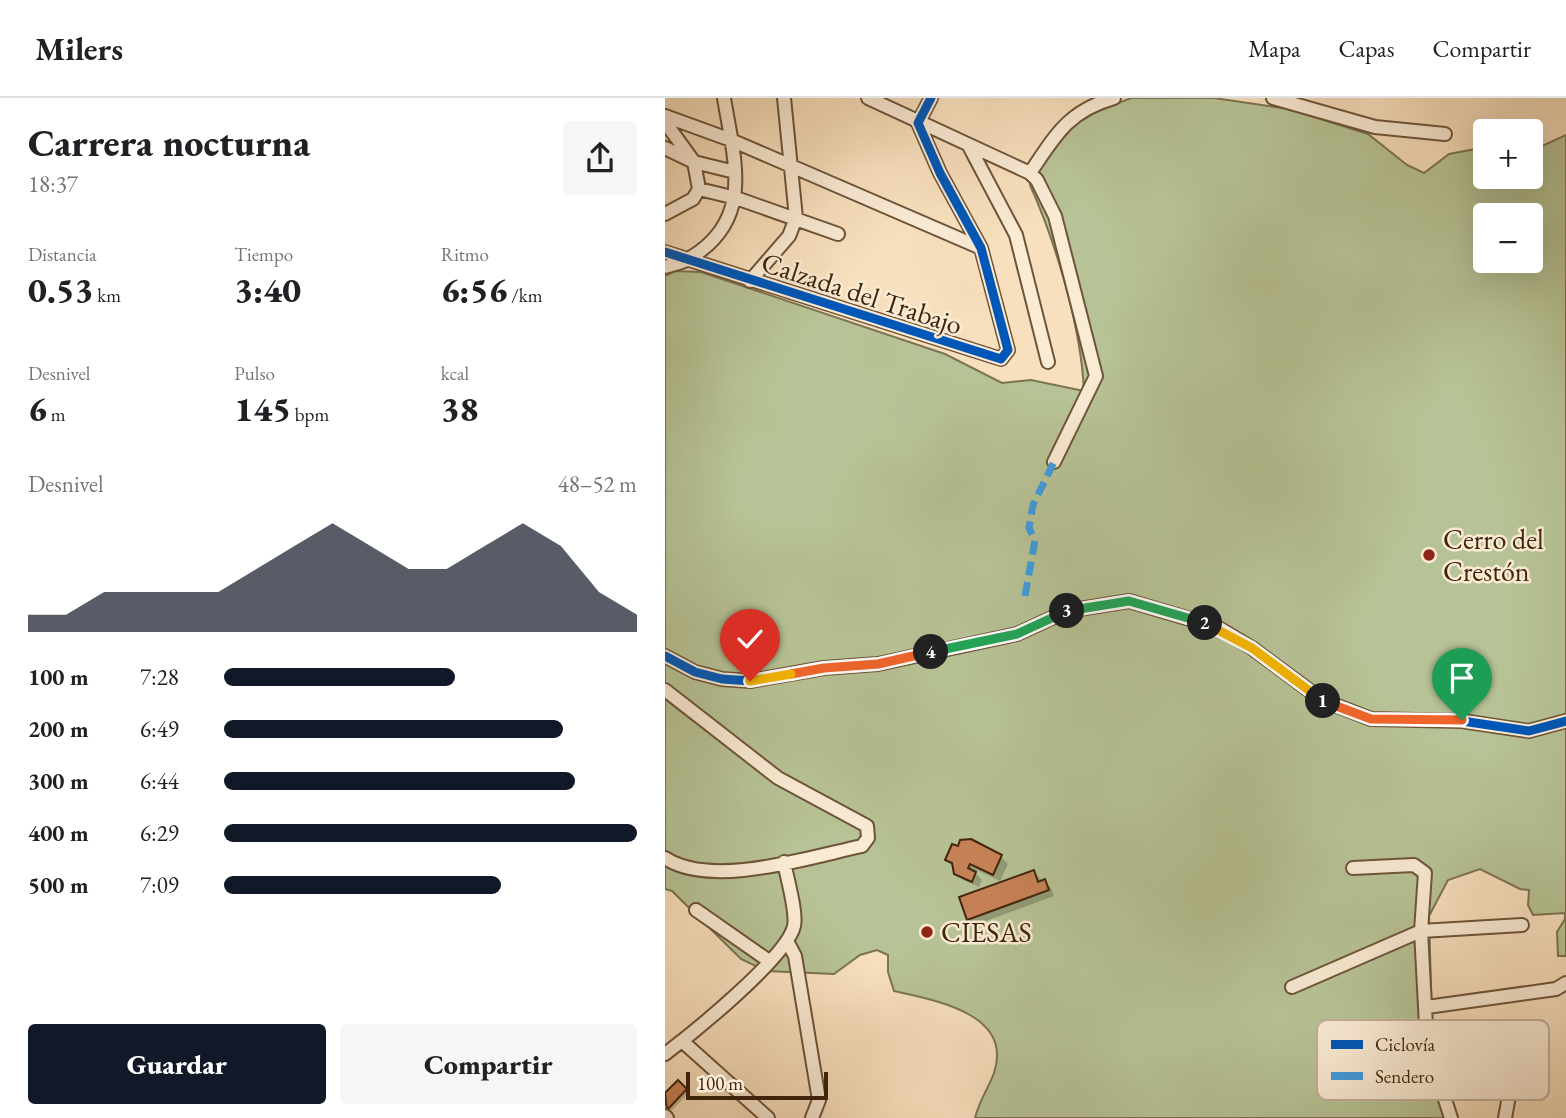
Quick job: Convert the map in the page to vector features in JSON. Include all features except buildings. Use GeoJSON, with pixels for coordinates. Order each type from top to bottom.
{"type":"FeatureCollection","features":[{"type":"Feature","properties":{"kind":"street"},"geometry":{"type":"LineString","coordinates":[[665,267],[688,260],[709,244],[725,225],[736,198],[735,172],[724,98]]}},
{"type":"Feature","properties":{"kind":"street"},"geometry":{"type":"LineString","coordinates":[[750,281],[789,236],[796,218],[784,98]]}},
{"type":"Feature","properties":{"kind":"street"},"geometry":{"type":"LineString","coordinates":[[918,123],[931,98]]}},
{"type":"Feature","properties":{"kind":"street"},"geometry":{"type":"LineString","coordinates":[[1033,177],[1062,125],[1076,115],[1114,98]]}},
{"type":"Feature","properties":{"kind":"street"},"geometry":{"type":"LineString","coordinates":[[1273,98],[1375,127],[1445,134]]}},
{"type":"Feature","properties":{"kind":"street"},"geometry":{"type":"LineString","coordinates":[[872,99],[1033,177],[1055,216],[1096,376],[1055,462]]}},
{"type":"Feature","properties":{"kind":"street"},"geometry":{"type":"LineString","coordinates":[[665,116],[731,140],[981,247]]}},
{"type":"Feature","properties":{"kind":"street"},"geometry":{"type":"LineString","coordinates":[[665,122],[694,162],[699,189],[693,199],[665,214]]}},
{"type":"Feature","properties":{"kind":"street","name":"Calzada del Trabajo"},"geometry":{"type":"LineString","coordinates":[[665,252],[1001,359],[1008,350],[981,247],[940,173],[918,123]]}},
{"type":"Feature","properties":{"kind":"street"},"geometry":{"type":"LineString","coordinates":[[969,146],[1016,234],[1048,362]]}},
{"type":"Feature","properties":{"kind":"street"},"geometry":{"type":"LineString","coordinates":[[665,148],[694,162],[735,172]]}},
{"type":"Feature","properties":{"kind":"street"},"geometry":{"type":"LineString","coordinates":[[699,189],[736,198],[838,234]]}},
{"type":"Feature","properties":{"kind":"street"},"geometry":{"type":"LineString","coordinates":[[665,656],[695,673],[750,681],[824,668],[878,664],[1017,634],[1067,611],[1129,601],[1217,627],[1252,648],[1322,700],[1371,719],[1462,720],[1529,731],[1566,722]]}},
{"type":"Feature","properties":{"kind":"street"},"geometry":{"type":"LineString","coordinates":[[665,691],[778,778],[867,825],[868,838],[862,846],[784,862],[715,872],[685,869],[665,858]]}},
{"type":"Feature","properties":{"kind":"street"},"geometry":{"type":"LineString","coordinates":[[665,1054],[769,961],[787,941],[795,920],[784,862]]}},
{"type":"Feature","properties":{"kind":"street"},"geometry":{"type":"LineString","coordinates":[[1353,868],[1421,867],[1425,873],[1421,931],[1427,1020]]}},
{"type":"Feature","properties":{"kind":"street"},"geometry":{"type":"LineString","coordinates":[[695,910],[769,961]]}},
{"type":"Feature","properties":{"kind":"street"},"geometry":{"type":"LineString","coordinates":[[1292,987],[1421,931],[1522,925]]}},
{"type":"Feature","properties":{"kind":"street"},"geometry":{"type":"LineString","coordinates":[[787,941],[795,956],[819,1100],[814,1115]]}},
{"type":"Feature","properties":{"kind":"street"},"geometry":{"type":"LineString","coordinates":[[1427,1007],[1556,989],[1566,984]]}},
{"type":"Feature","properties":{"kind":"street"},"geometry":{"type":"LineString","coordinates":[[682,1041],[768,1118]]}},
{"type":"Feature","properties":{"kind":"street"},"geometry":{"type":"LineString","coordinates":[[1445,1100],[1451,1118]]}},
{"type":"Feature","properties":{"kind":"street"},"geometry":{"type":"LineString","coordinates":[[1505,1118],[1508,1100]]}},
{"type":"Feature","properties":{"kind":"green space"},"geometry":{"type":"Polygon","coordinates":[[[1131,98],[1214,98],[1289,109],[1368,134],[1407,165],[1424,173],[1449,154],[1473,149],[1473,189],[1543,189],[1543,146],[1566,135],[1566,956],[1558,956],[1557,932],[1565,919],[1565,913],[1533,915],[1528,905],[1529,890],[1520,889],[1480,869],[1448,880],[1429,916],[1432,1020],[1317,1020],[1317,1100],[1443,1100],[1447,1118],[975,1118],[994,1073],[997,1053],[992,1036],[981,1023],[948,1005],[894,991],[888,972],[888,955],[877,950],[860,955],[834,974],[766,971],[741,959],[672,891],[665,889],[665,276],[675,271],[701,272],[945,354],[1002,383],[1031,380],[1084,391],[1078,340],[1066,286],[1030,185],[1056,137],[1075,120],[1131,98]]]}},
{"type":"Feature","properties":{"kind":"marked path"},"geometry":{"type":"LineString","coordinates":[[1025,596],[1035,540],[1029,528],[1033,505],[1054,462]]}},
{"type":"Feature","properties":{"kind":"cycle path"},"geometry":{"type":"LineString","coordinates":[[665,252],[1001,359],[1008,350],[981,248],[940,173],[918,123],[931,98]]}},
{"type":"Feature","properties":{"kind":"cycle path"},"geometry":{"type":"LineString","coordinates":[[665,656],[695,672],[722,679],[750,681],[824,668],[878,664],[1017,634],[1067,611],[1129,601],[1217,627],[1252,648],[1322,700],[1371,719],[1462,721],[1529,731],[1566,721]]}},
{"type":"Feature","properties":{"kind":"place","name":"Cerro del Crestón"},"geometry":{"type":"Point","coordinates":[1429,555]}},
{"type":"Feature","properties":{"kind":"place","name":"CIESAS"},"geometry":{"type":"Point","coordinates":[927,932]}},
{"type":"Feature","properties":{"kind":"route"},"geometry":{"type":"LineString","coordinates":[[750,681],[824,668],[878,664],[1017,634],[1067,611],[1108,602],[1129,601],[1217,627],[1252,648],[1322,700],[1344,711],[1371,719],[1462,720]]}}]}
